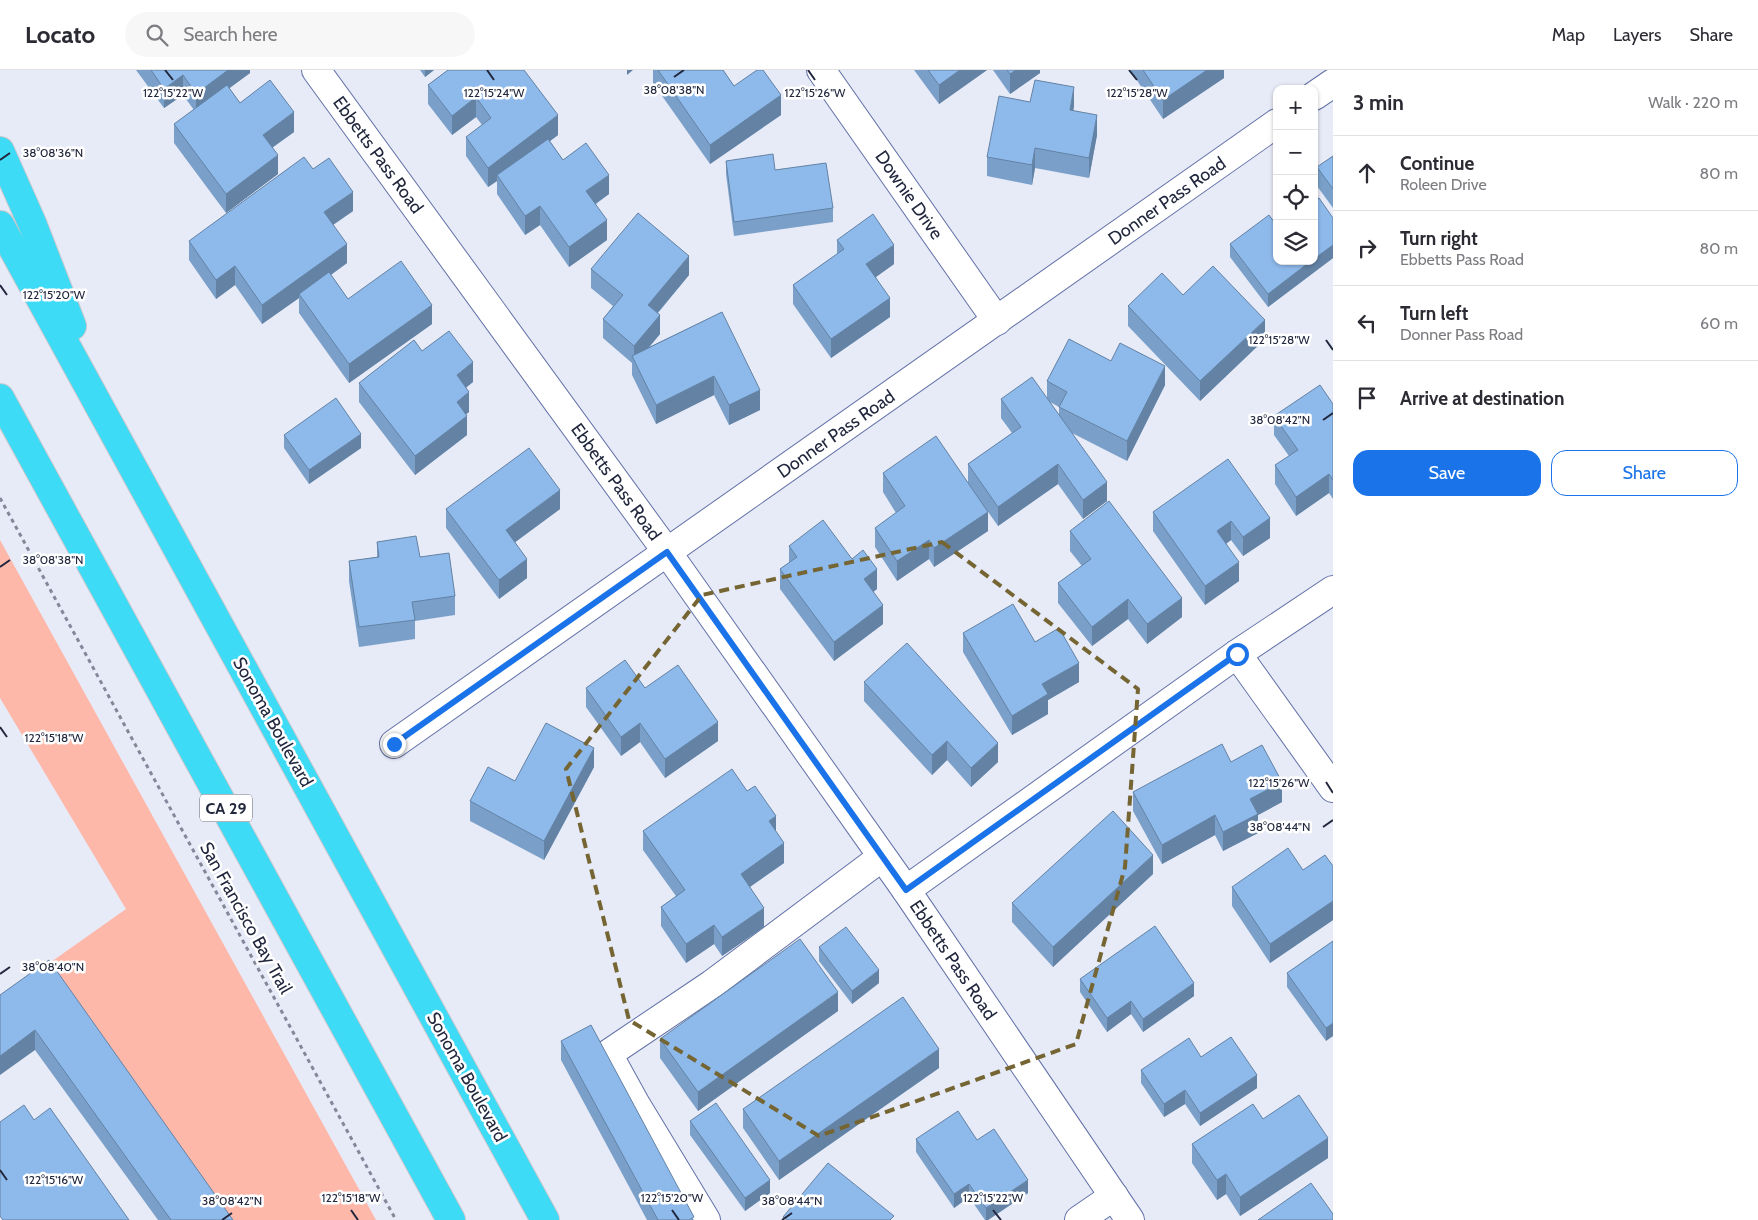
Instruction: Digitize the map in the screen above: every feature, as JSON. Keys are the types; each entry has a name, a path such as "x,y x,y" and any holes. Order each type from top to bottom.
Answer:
{"highway":[{"path":"0,151 46,258 102,410"},
{"name":"Sonoma Boulevard","path":"0,225 545,1220"},
{"name":"CA 29","path":"0,398 451,1220"}],"street":[{"name":"Ebbetts Pass Road","path":"316,70 667,552 906,890 1130,1220"},
{"name":"Downie Drive","path":"821,70 997,321"},
{"name":"Donner Pass Road","path":"394,744 1273,126"},
{"path":"906,890 1237,654 1333,590"},
{"path":"1237,654 1333,788"},
{"path":"706,1220 608,1054 712,984 882,857"},
{"path":"1079,1220 1114,1196"}],"path":[{"name":"San Francisco Bay Trail","path":"0,498 396,1220"}],"highlighted area":[{"path":"942,542 1138,689 1125,867 1076,1044 819,1136 629,1020 566,769 702,595"}],"shaded area":[{"path":"0,540 376,1220 229,1220 51,962 126,909 0,698"}],"building":[{"path":"151,70 228,70 196,94 183,75 164,89"},
{"path":"448,70 524,70 558,115 488,168 466,137 491,118 476,97 452,116 428,85"},
{"path":"658,70 723,70 734,86 757,70 763,70 781,95 710,145"},
{"path":"928,70 960,70 939,85"},
{"path":"1007,70 1016,70 1010,74"},
{"path":"1143,70 1207,70 1163,100"},
{"path":"270,80 294,112 263,135 278,155 226,194 174,124 227,85 240,103"},
{"path":"1035,80 1074,87 1070,110 1097,115 1089,158 1035,148 1032,165 987,157 999,96 1030,102"},
{"path":"548,139 563,160 586,143 609,175 586,191 607,220 569,247 540,206 525,216 497,175"},
{"path":"773,154 775,170 826,163 833,208 734,222 726,161"},
{"path":"1333,156 1333,189 1318,168 1318,166"},
{"path":"304,157 313,169 329,158 353,192 324,212 347,244 262,305 235,266 216,280 189,241"},
{"path":"1318,199 1333,218 1333,245 1318,256 1318,220"},
{"path":"638,213 689,256 648,305 660,315 634,346 603,319 623,295 591,269"},
{"path":"873,214 894,245 866,264 890,298 831,339 793,285 844,249 837,240"},
{"path":"1269,215 1273,220 1273,265 1306,265 1268,294 1230,244"},
{"path":"401,261 432,305 349,364 299,294 329,272 348,299"},
{"path":"1213,266 1265,320 1200,381 1128,306 1162,273 1183,295"},
{"path":"722,312 760,390 729,405 714,376 656,405 632,356"},
{"path":"449,331 473,362 457,375 469,392 457,402 467,416 415,456 359,383 414,340 422,351"},
{"path":"1069,339 1111,361 1120,343 1165,366 1127,441 1059,407 1067,392 1047,381"},
{"path":"1032,377 1107,482 1083,500 1058,464 998,507 968,464 1021,427 1001,399"},
{"path":"1320,385 1333,404 1333,480 1329,474 1296,497 1275,465 1298,450 1274,416"},
{"path":"336,398 361,434 309,470 284,435"},
{"path":"936,436 988,512 934,548 929,540 897,561 875,528 905,506 883,473"},
{"path":"529,448 560,490 506,530 527,559 499,580 446,509"},
{"path":"1228,459 1270,518 1243,537 1231,521 1217,531 1239,562 1205,586 1153,512"},
{"path":"1109,501 1182,598 1147,624 1128,599 1092,627 1058,583 1091,559 1070,531"},
{"path":"823,520 852,559 863,550 877,569 864,579 883,605 834,642 780,569 797,557 789,546"},
{"path":"416,536 420,557 449,553 455,596 412,602 415,620 359,627 349,561 379,557 377,542"},
{"path":"1013,604 1035,642 1059,628 1079,663 1042,684 1048,694 1012,716 963,633"},
{"path":"907,643 998,743 971,768 947,741 932,755 864,682"},
{"path":"625,660 645,688 678,665 718,722 665,759 640,723 621,737 586,688"},
{"path":"546,723 594,748 544,841 470,801 488,767 515,781"},
{"path":"1222,744 1231,762 1262,745 1282,782 1250,799 1258,814 1223,832 1215,815 1162,845 1133,792"},
{"path":"732,769 747,791 755,786 776,816 769,821 784,843 741,874 764,908 722,937 714,925 686,944 661,907 685,890 643,831"},
{"path":"1113,811 1153,855 1053,947 1012,903"},
{"path":"1288,848 1303,870 1325,855 1333,866 1333,901 1270,944 1232,887"},
{"path":"1155,926 1194,983 1143,1019 1131,1001 1107,1018 1080,979"},
{"path":"846,927 879,970 852,991 819,947"},
{"path":"800,939 838,992 698,1092 660,1039"},
{"path":"1333,941 1333,1023 1326,1028 1287,973"},
{"path":"49,960 233,1220 171,1220 35,1030 0,1056 0,995"},
{"path":"903,997 939,1049 779,1161 743,1109"},
{"path":"591,1025 694,1217 689,1220 658,1220 561,1041"},
{"path":"1231,1037 1257,1075 1200,1113 1185,1090 1164,1104 1141,1070 1189,1038 1201,1057"},
{"path":"1299,1095 1328,1138 1240,1197 1226,1174 1217,1180 1192,1144 1253,1104 1263,1119"},
{"path":"716,1103 770,1180 745,1198 690,1121"},
{"path":"24,1105 34,1120 50,1108 129,1220 3,1220 0,1216 0,1122"},
{"path":"958,1111 977,1140 994,1129 1028,1180 986,1208 969,1184 954,1194 916,1139"},
{"path":"828,1163 894,1216 890,1220 787,1220 783,1217"},
{"path":"1311,1183 1333,1214 1333,1220 1258,1220"}],"route":[{"path":"394,744 667,552 906,890 1237,654"}]}
